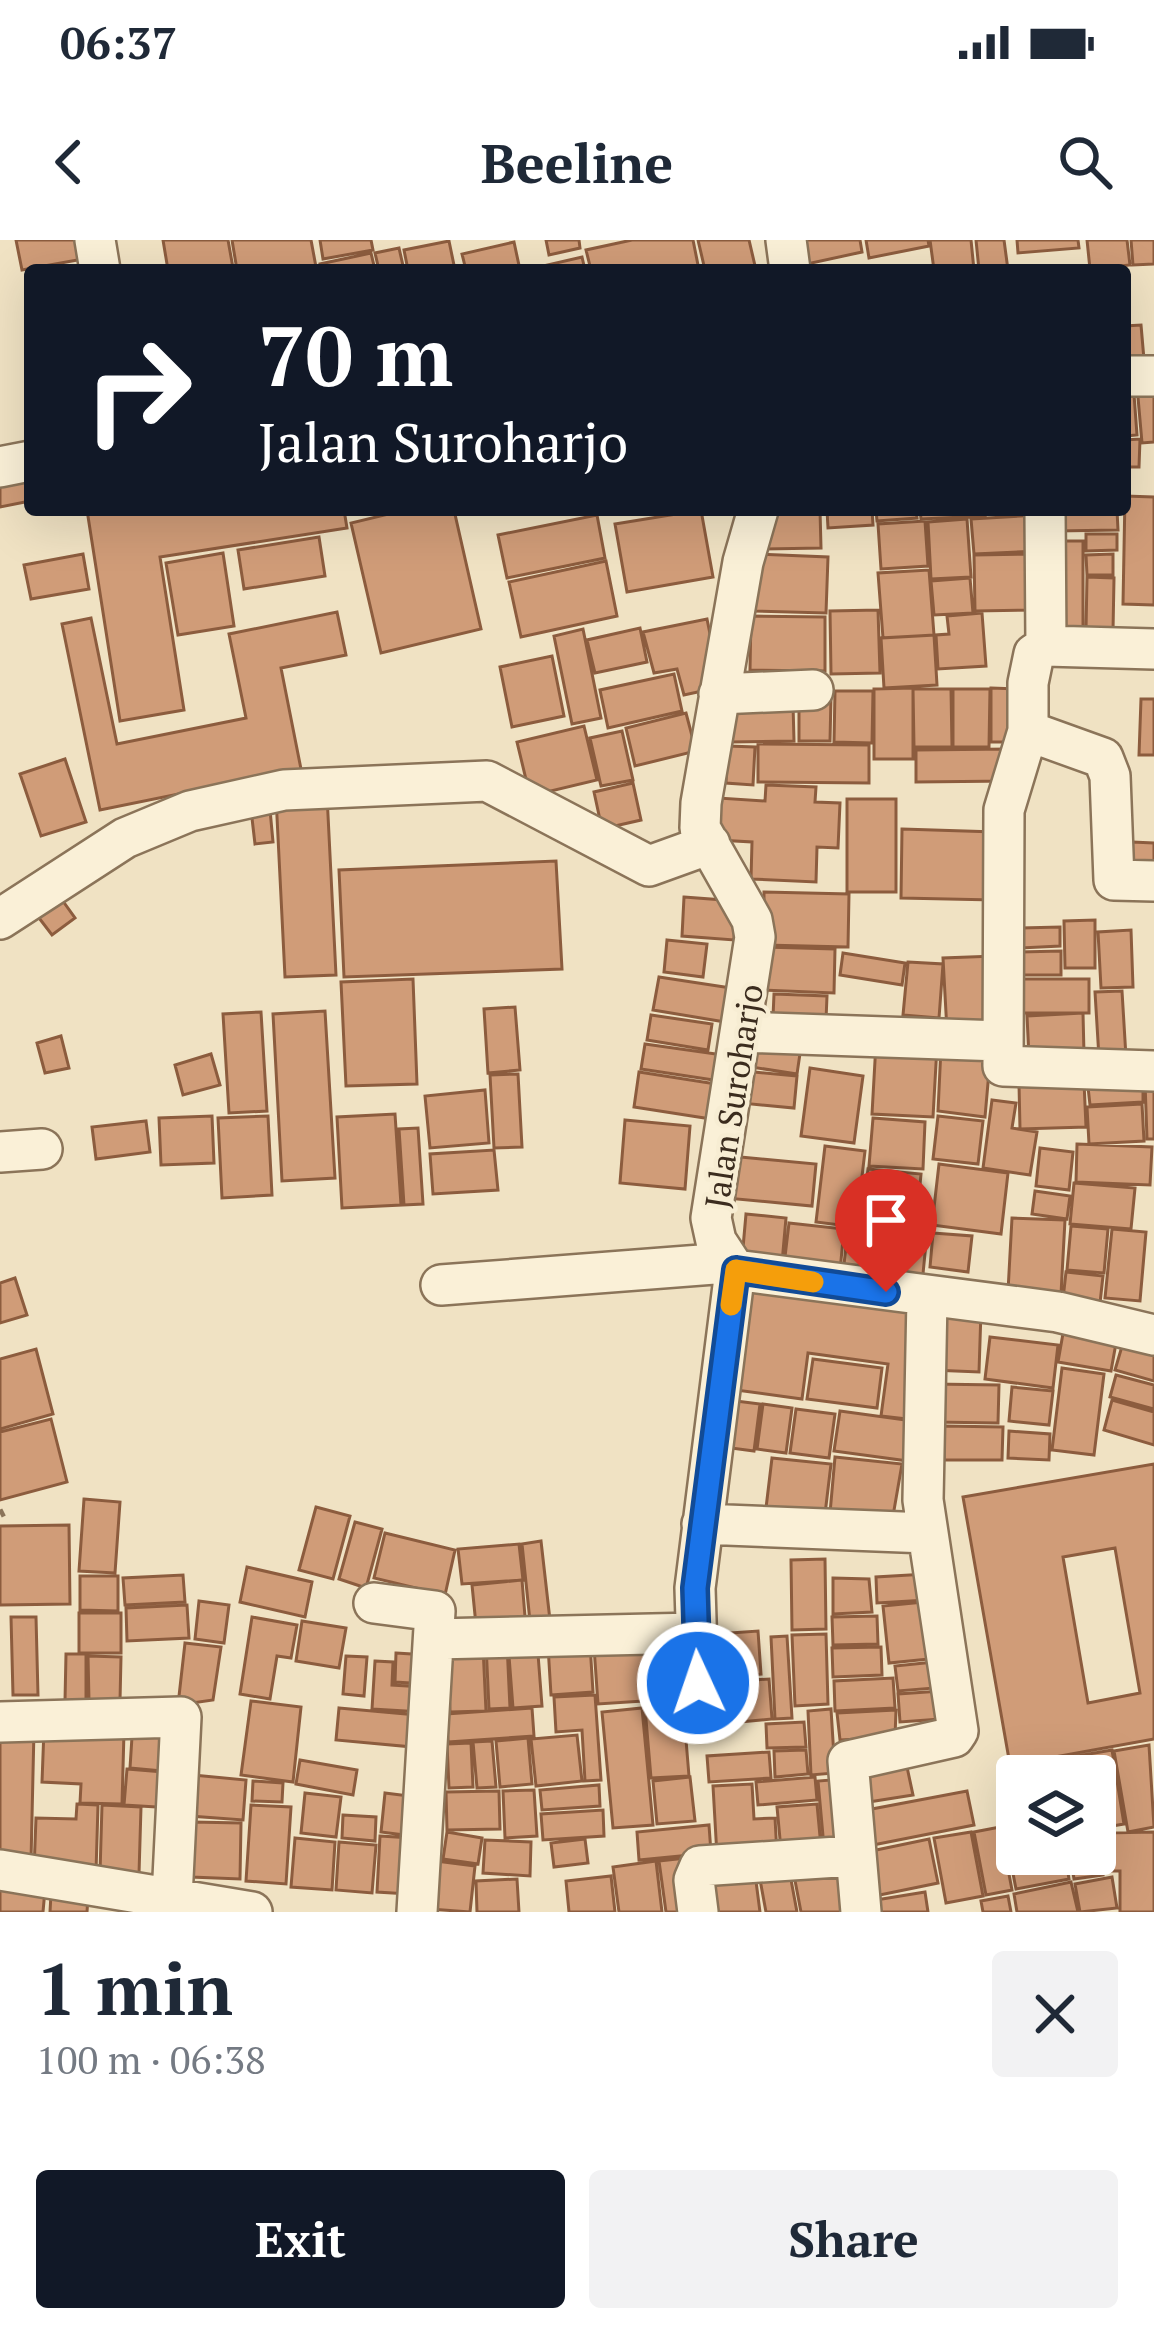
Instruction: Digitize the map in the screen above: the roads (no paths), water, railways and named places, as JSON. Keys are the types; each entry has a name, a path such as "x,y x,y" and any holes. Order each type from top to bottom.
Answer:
{"street":[{"name":"Jalan Suroharjo","path":"731,1266 711,1218 754,962 752,920 700,828 700,803 757,516"},
{"path":"1045,516 1046,646"},
{"path":"1002,1054 1004,810 1028,731 1034,654 1046,646 1154,649"},
{"path":"719,694 813,691"},
{"path":"1028,731 1103,758 1110,776 1114,880 1154,881"},
{"path":"0,920 125,838 190,811 284,790 488,781 650,866 710,844"},
{"path":"742,1032 1154,1071"},
{"path":"0,1152 42,1149"},
{"path":"698,1683 702,1524 731,1266"},
{"path":"441,1285 731,1266 927,1298 1058,1312 1154,1335"},
{"path":"861,1912 853,1856 850,1759 955,1737 958,1731 922,1500 927,1298"},
{"path":"702,1524 927,1533"},
{"path":"374,1603 435,1611 417,1912"},
{"path":"435,1639 696,1633"},
{"path":"0,1722 181,1718 172,1898"},
{"path":"698,1912 694,1880 700,1866 853,1856"},
{"path":"0,1870 252,1912"}]}
